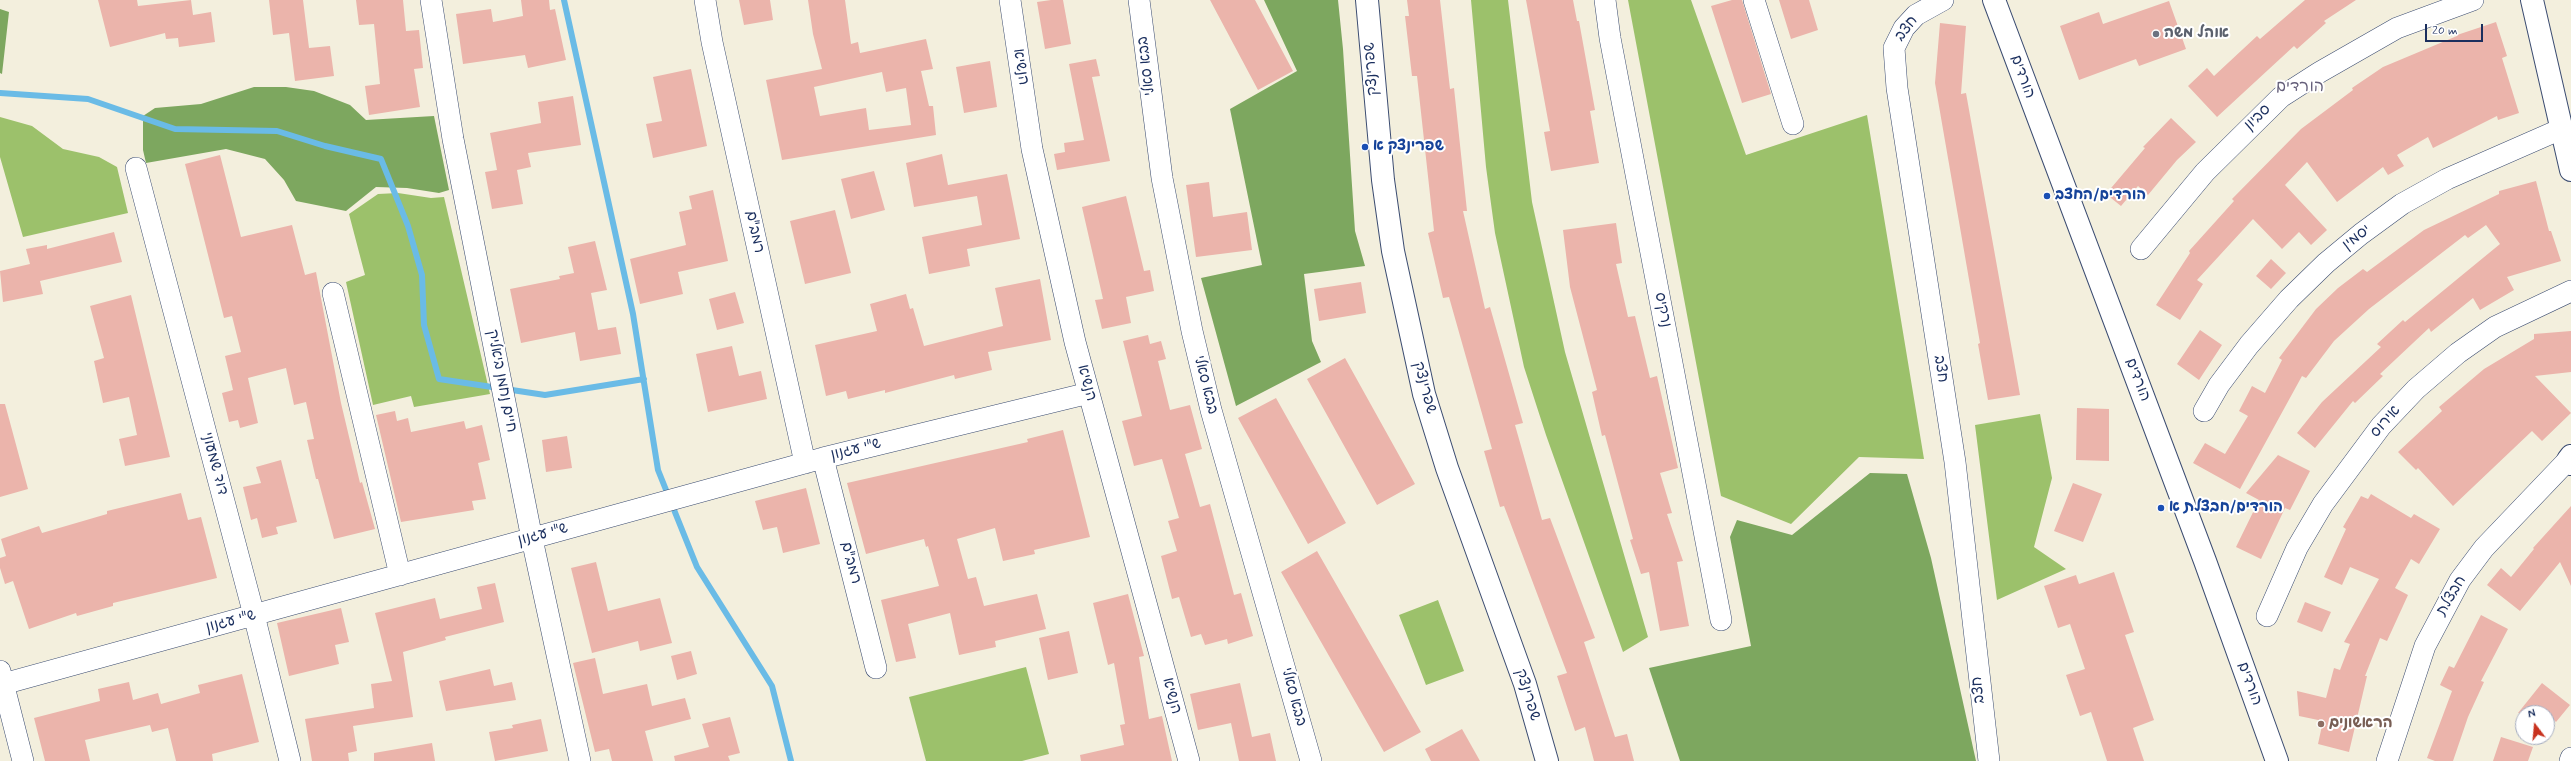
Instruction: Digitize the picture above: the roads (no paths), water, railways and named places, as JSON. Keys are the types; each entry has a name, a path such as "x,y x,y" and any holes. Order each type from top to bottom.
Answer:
{"street":[{"name":"חיים נחמן ביאליק","path":"431,0 453,139 532,539 580,761"},
{"name":"רמב\"ם","path":"705,0 814,461 876,668"},
{"name":"הנשיא","path":"1010,0 1032,149 1075,342 1189,761"},
{"name":"בבא סאלי","path":"1139,0 1162,178 1192,331 1211,410 1311,761"},
{"name":"שפרינצק","path":"1367,0 1375,111 1386,204 1408,328 1424,394 1447,468 1525,684 1547,761"},
{"name":"נרקיס","path":"1605,0 1610,38 1721,620"},
{"path":"1754,0 1793,124"},
{"name":"חצב","path":"1943,0 1916,15 1904,28 1894,48 1897,88 1955,462 1989,761"},
{"name":"הורדים","path":"1994,0 2205,561 2277,761"},
{"name":"סביון","path":"2141,249 2205,172 2281,97 2320,72 2397,28 2473,0"},
{"path":"2532,0 2571,170"},
{"name":"יסמין","path":"2204,411 2219,385 2241,356 2289,299 2326,263 2361,234 2402,204 2447,179 2561,129"},
{"name":"דוד שמעוני","path":"136,168 254,615 290,761"},
{"name":"אירוס","path":"2267,616 2297,548 2323,504 2381,426 2416,388 2458,353 2495,327 2571,291"},
{"path":"333,293 400,575"},
{"name":"ש\"י עגנון","path":"1,680 254,615 814,461 1088,393"},
{"name":"חבצלת","path":"2387,761 2425,646 2460,580 2484,548 2570,460"},
{"path":"1,680 22,761"}],"waterway":[{"path":"564,0 633,314 658,470 697,567 772,686 791,761"},
{"path":"0,93 88,99 175,129 277,131 325,146 381,159 408,226 422,275 424,325 439,379 545,395 644,379"}],"place":[{"name":"אוהל משה","path":"2156,34"},
{"name":"שפרינצק א","path":"1365,147"},
{"name":"הורדים/החצב","path":"2047,196"},
{"name":"הורדים/חבצלת א","path":"2161,508"},
{"name":"הראשונים","path":"2321,724"}],"district":[{"name":"הורדים","path":"2300,88"}]}
